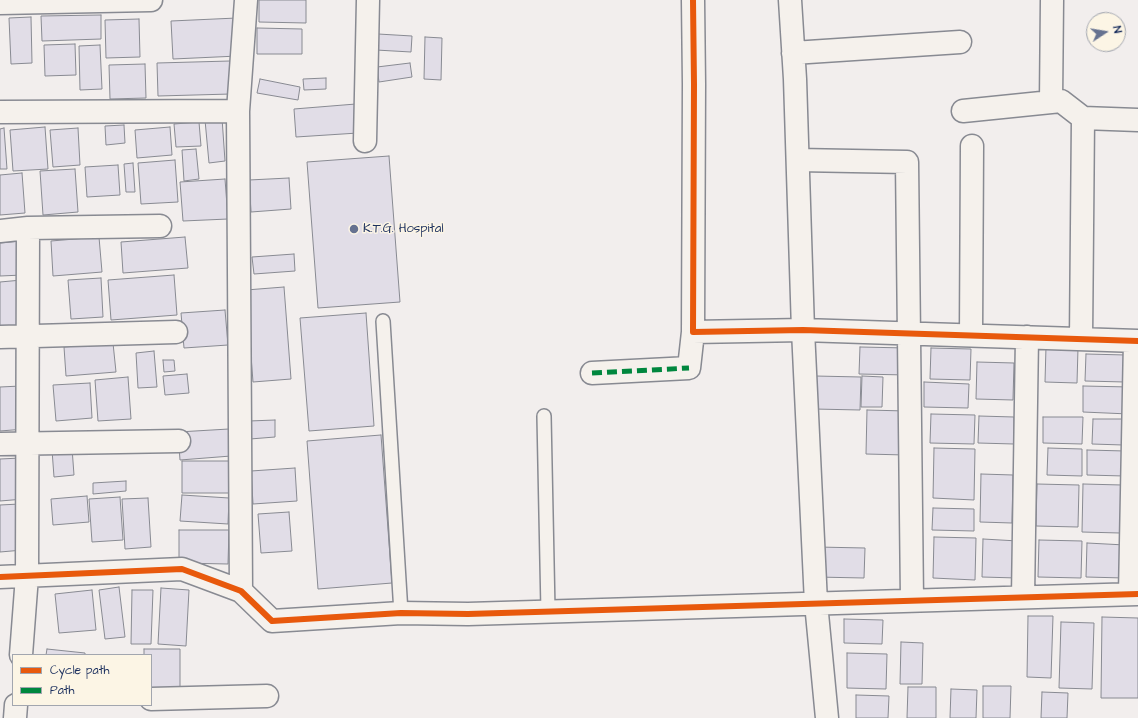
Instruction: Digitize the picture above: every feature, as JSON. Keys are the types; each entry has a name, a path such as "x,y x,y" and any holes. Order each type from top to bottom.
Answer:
{"street":[{"path":"0,3 151,0"},
{"path":"241,591 238,111 246,0"},
{"path":"365,141 368,0"},
{"path":"592,372 689,368 693,332 694,84 692,0"},
{"path":"790,0 798,160 803,330 816,603 827,718"},
{"path":"1051,102 1052,0"},
{"path":"793,53 960,42"},
{"path":"963,111 1062,101 1083,118 1138,120"},
{"path":"0,112 238,111"},
{"path":"1081,339 1083,118"},
{"path":"971,335 972,146"},
{"path":"798,160 907,162 912,600"},
{"path":"0,231 28,228 160,226"},
{"path":"21,654 27,576 28,228"},
{"path":"0,577 182,569 241,591 272,621 401,613 468,614 1134,594 1137,341 803,330 693,332"},
{"path":"0,337 28,335 176,332"},
{"path":"1023,597 1027,337"},
{"path":"0,444 179,441"},
{"path":"152,699 267,696"},
{"path":"0,698 12,698"},
{"path":"15,718 16,706"}],"lane":[{"path":"383,321 401,613"},
{"path":"544,416 548,611"}],"building":[{"path":"259,0 306,0 306,23 259,22"},
{"path":"101,15 101,39 42,41 41,16"},
{"path":"31,17 32,63 11,64 9,18"},
{"path":"237,18 238,56 173,59 171,21"},
{"path":"139,19 140,57 106,58 105,20"},
{"path":"257,28 302,29 302,54 257,54"},
{"path":"378,34 412,36 411,52 376,50"},
{"path":"425,37 442,38 441,80 424,79"},
{"path":"75,44 76,75 45,76 44,45"},
{"path":"100,45 102,89 80,90 79,46"},
{"path":"230,61 231,94 158,96 157,63"},
{"path":"410,63 412,77 379,82 377,67"},
{"path":"145,64 146,98 110,99 109,65"},
{"path":"326,78 326,89 304,90 303,79"},
{"path":"260,79 300,87 298,100 257,93"},
{"path":"356,104 358,133 296,137 294,109"},
{"path":"222,118 225,161 209,163 205,120"},
{"path":"199,122 201,146 176,147 174,124"},
{"path":"124,125 125,143 106,145 105,126"},
{"path":"45,127 48,169 13,171 10,130"},
{"path":"170,127 172,155 137,158 135,130"},
{"path":"4,128 7,169 0,169 0,129"},
{"path":"78,128 80,165 53,167 50,130"},
{"path":"196,149 199,179 184,181 182,150"},
{"path":"389,156 400,302 318,308 307,162"},
{"path":"175,160 178,202 141,204 138,163"},
{"path":"133,163 135,192 126,192 124,164"},
{"path":"118,165 120,195 87,197 85,167"},
{"path":"75,169 78,212 43,215 40,171"},
{"path":"22,173 25,213 0,215 0,175"},
{"path":"289,178 291,209 251,212 249,180"},
{"path":"225,179 228,219 183,221 180,182"},
{"path":"99,237 102,272 53,276 51,241"},
{"path":"185,237 188,268 123,273 121,242"},
{"path":"21,241 23,275 0,276 0,243"},
{"path":"294,254 295,271 254,274 252,257"},
{"path":"174,275 177,315 111,320 108,280"},
{"path":"101,278 103,317 71,319 68,280"},
{"path":"22,280 25,325 0,327 0,282"},
{"path":"284,287 291,379 253,382 246,290"},
{"path":"225,310 228,345 184,348 181,313"},
{"path":"366,313 374,426 309,431 300,318"},
{"path":"113,343 116,372 66,376 64,347"},
{"path":"860,347 907,348 907,375 859,374"},
{"path":"1046,347 1078,348 1077,383 1045,382"},
{"path":"931,348 971,349 970,380 930,379"},
{"path":"154,351 157,387 138,388 136,353"},
{"path":"1086,354 1126,355 1125,382 1085,381"},
{"path":"163,360 174,360 175,371 164,372"},
{"path":"977,362 1014,363 1013,400 976,399"},
{"path":"187,374 189,393 165,395 163,376"},
{"path":"815,376 861,377 860,410 814,409"},
{"path":"862,376 883,377 882,407 861,407"},
{"path":"128,377 131,419 98,421 95,380"},
{"path":"924,382 969,384 968,408 924,407"},
{"path":"90,383 92,418 56,421 53,385"},
{"path":"21,386 25,429 0,431 0,387"},
{"path":"1083,386 1130,387 1129,414 1083,412"},
{"path":"867,410 906,411 905,455 866,454"},
{"path":"931,414 975,415 974,444 930,443"},
{"path":"979,416 1014,417 1014,444 978,443"},
{"path":"1043,417 1083,417 1082,444 1043,443"},
{"path":"1093,419 1124,419 1123,445 1092,444"},
{"path":"275,420 275,437 250,439 249,421"},
{"path":"229,429 231,456 180,460 178,432"},
{"path":"381,435 392,583 318,589 307,441"},
{"path":"72,448 74,475 54,477 52,450"},
{"path":"934,448 975,449 974,500 933,498"},
{"path":"1048,448 1082,449 1082,476 1047,475"},
{"path":"1087,450 1125,451 1124,476 1087,475"},
{"path":"21,458 24,499 0,501 0,459"},
{"path":"182,461 233,461 233,493 182,493"},
{"path":"295,468 297,501 253,504 251,471"},
{"path":"981,474 1013,475 1012,523 980,522"},
{"path":"126,481 126,491 93,494 93,483"},
{"path":"1037,484 1079,485 1078,527 1036,526"},
{"path":"1083,484 1122,485 1120,533 1082,532"},
{"path":"182,495 229,498 228,524 180,521"},
{"path":"87,496 89,522 53,525 51,499"},
{"path":"120,497 123,540 92,542 89,499"},
{"path":"148,498 151,547 125,549 122,499"},
{"path":"20,504 23,550 0,552 0,505"},
{"path":"933,508 974,509 974,531 932,530"},
{"path":"289,512 292,551 261,553 258,514"},
{"path":"179,530 229,530 228,564 179,563"},
{"path":"934,537 976,538 975,580 933,578"},
{"path":"983,539 1018,541 1017,578 982,577"},
{"path":"1039,540 1082,541 1081,578 1038,577"},
{"path":"1087,543 1125,545 1124,578 1086,577"},
{"path":"817,547 865,548 864,578 816,577"},
{"path":"119,587 125,637 105,639 99,590"},
{"path":"161,588 189,590 186,646 158,644"},
{"path":"92,590 96,630 59,633 55,594"},
{"path":"132,590 153,590 151,644 131,644"},
{"path":"1028,616 1053,616 1051,678 1027,677"},
{"path":"1102,617 1138,618 1138,698 1101,698"},
{"path":"844,619 883,620 882,644 844,643"},
{"path":"1061,622 1094,623 1092,689 1059,688"},
{"path":"901,642 923,643 922,684 900,684"},
{"path":"47,649 85,653 85,654 46,654"},
{"path":"144,649 180,649 180,694 152,691 152,654 144,654"},
{"path":"847,653 887,654 886,689 847,688"},
{"path":"983,686 1011,686 1010,718 983,718"},
{"path":"908,687 936,687 936,718 907,718"},
{"path":"951,689 977,690 976,718 950,718"},
{"path":"1042,692 1068,693 1067,718 1041,718"},
{"path":"856,695 889,696 888,718 856,718"}],"marked path":[{"path":"592,373 689,368"}],"cycle path":[{"path":"693,0 693,332 803,330 1138,341"},
{"path":"0,577 182,569 241,591 272,621 401,613 468,614 1138,594"}],"place":[{"name":"K.T.G. Hospital","path":"354,229"}]}
